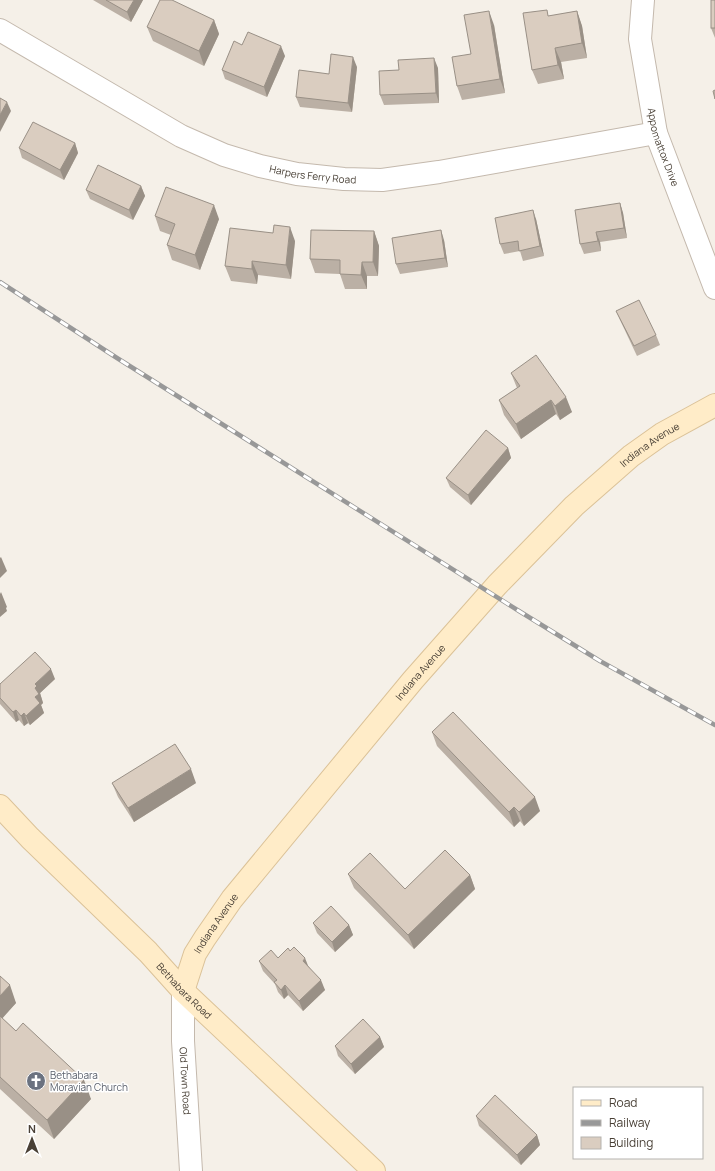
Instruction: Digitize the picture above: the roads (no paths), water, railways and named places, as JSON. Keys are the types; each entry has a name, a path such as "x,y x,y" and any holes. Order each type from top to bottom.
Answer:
{"main road":[{"name":"Indiana Avenue","path":"183,991 195,954 232,899 413,680 497,585 574,506 631,456 662,434 715,405"},
{"name":"Bethabara Road","path":"0,806 30,838 148,952 183,991 374,1171"}],"street":[{"name":"Appomattox Drive","path":"643,0 640,39 656,134 715,288"},
{"name":"Harpers Ferry Road","path":"0,30 181,136 224,155 260,166 297,174 344,179 382,180 439,172 656,134"},
{"name":"Old Town Road","path":"183,991 183,1041 191,1171"}],"railway":[{"path":"0,282 117,358 519,611 600,661 715,725"}],"place":[{"name":"Bethabara Moravian Church","path":"36,1081"}]}
